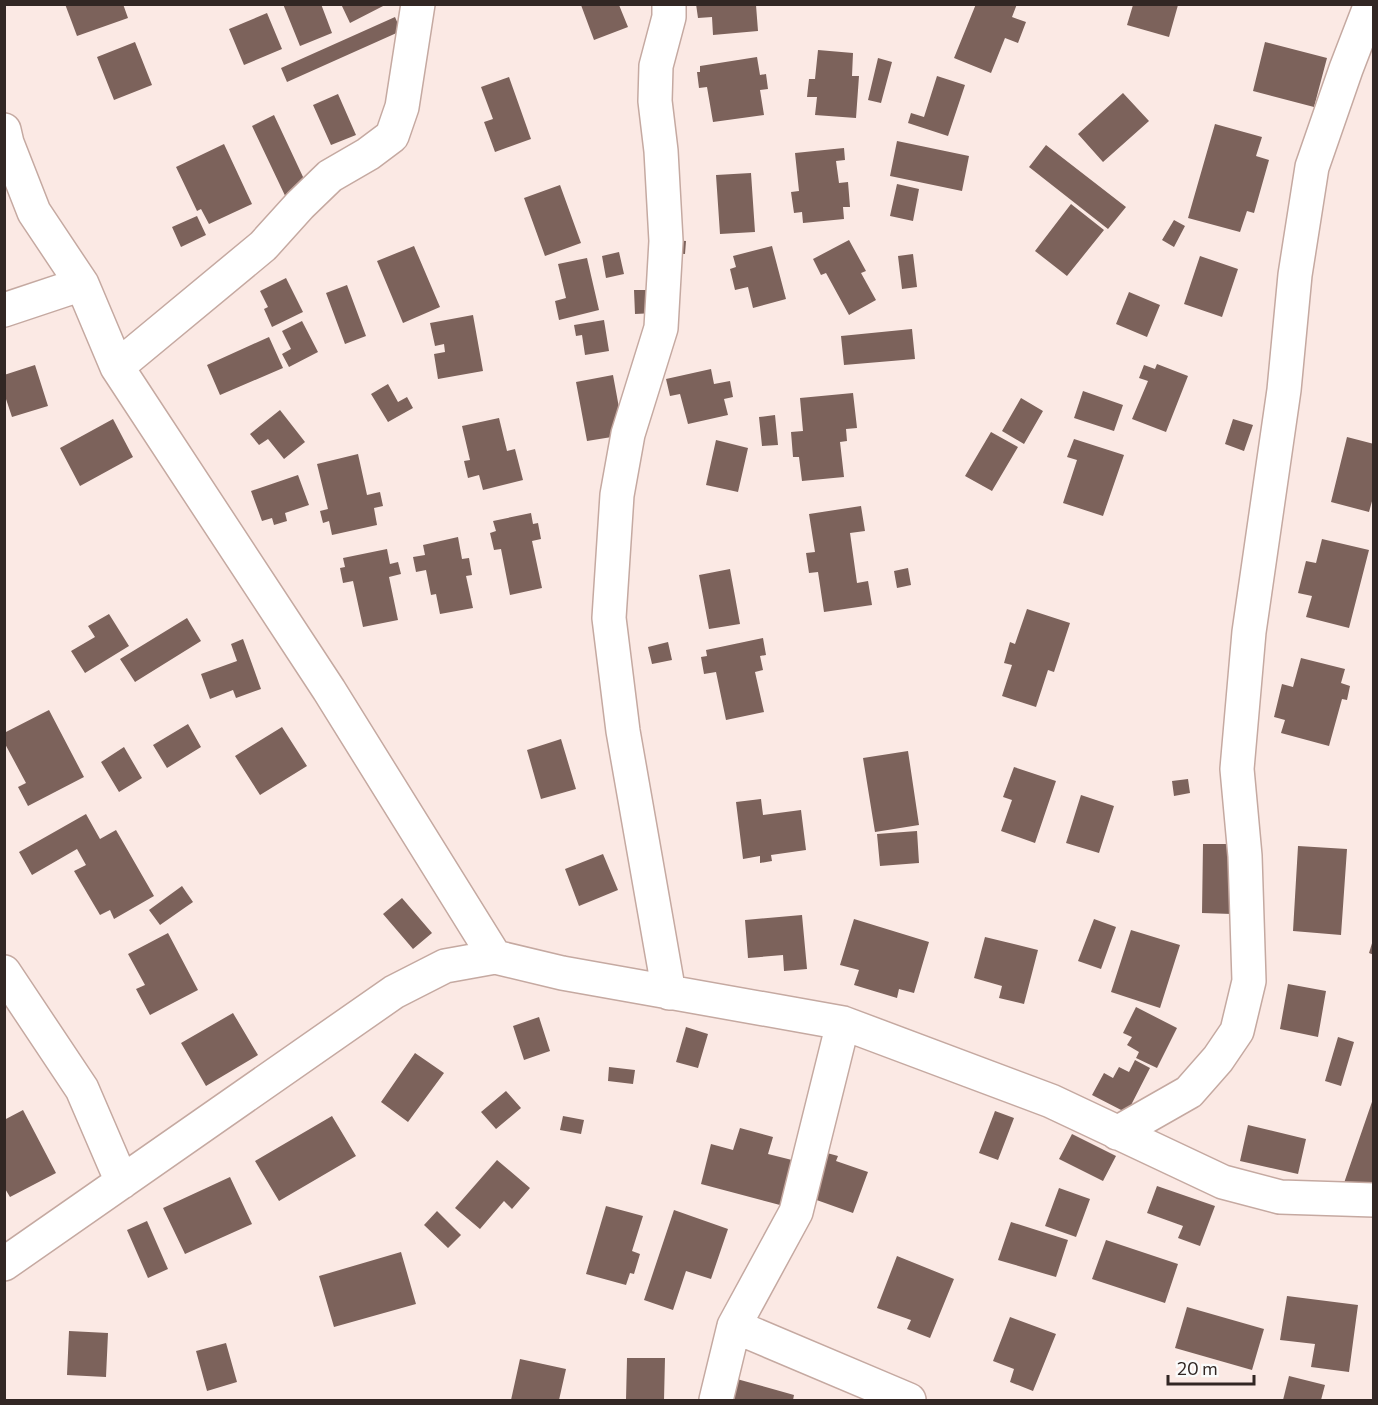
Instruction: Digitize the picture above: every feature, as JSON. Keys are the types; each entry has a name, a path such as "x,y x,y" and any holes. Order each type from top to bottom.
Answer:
{"street":[{"path":"117,367 263,246 330,176 368,154 392,136 402,107 418,4"},
{"path":"669,4 669,17 656,66 655,101 666,241 661,328 628,434 617,495 609,618 622,731 669,993"},
{"path":"1117,1133 1189,1092 1218,1059 1238,1031 1250,981 1245,856 1237,769 1249,632 1284,390 1295,275 1312,167 1371,4"},
{"path":"4,130 34,212 82,284 117,367 329,690 495,957"},
{"path":"4,310 82,284"},
{"path":"4,1264 394,992 444,966 495,957 562,973 843,1023 1051,1101 1223,1182 1280,1197 1374,1200"},
{"path":"4,972 82,1089 122,1182"},
{"path":"716,1401 734,1326 796,1212 843,1023"},
{"path":"734,1326 909,1401"}],"building":[{"path":"65,4 123,4 128,18 77,36"},
{"path":"283,4 321,4 332,33 300,46"},
{"path":"341,4 387,4 350,23"},
{"path":"696,4 756,5 758,31 713,35 712,17 698,18"},
{"path":"976,4 1017,4 1012,17 1026,22 1018,43 1005,38 991,73 954,58"},
{"path":"581,5 619,5 628,27 594,40"},
{"path":"1133,5 1178,5 1169,37 1127,25"},
{"path":"267,13 282,49 244,65 229,29"},
{"path":"395,17 401,31 287,82 281,68"},
{"path":"135,42 152,85 114,100 97,57"},
{"path":"1265,42 1327,58 1314,107 1253,91"},
{"path":"818,50 853,53 852,76 859,76 856,118 815,115 817,97 807,97 809,79 815,79"},
{"path":"757,57 760,75 766,74 768,89 760,90 764,115 713,122 707,87 699,88 697,72 700,72 700,66"},
{"path":"878,58 892,62 881,103 868,100"},
{"path":"937,76 965,85 948,136 908,123 911,113 924,117"},
{"path":"509,77 531,139 495,152 484,122 493,119 481,87"},
{"path":"1123,93 1149,121 1103,162 1078,134"},
{"path":"338,94 356,135 331,145 313,105"},
{"path":"274,115 311,194 289,204 252,126"},
{"path":"1215,124 1262,137 1256,156 1269,160 1254,213 1247,211 1240,232 1188,218"},
{"path":"897,141 969,156 962,191 890,176"},
{"path":"224,144 252,204 209,224 201,209 197,211 176,167"},
{"path":"1046,145 1126,207 1108,229 1029,167"},
{"path":"844,148 845,160 836,161 839,183 848,182 850,207 843,207 844,219 803,223 802,212 794,213 791,192 799,191 795,153"},
{"path":"751,173 755,232 720,234 716,175"},
{"path":"897,184 919,189 913,221 890,216"},
{"path":"560,185 581,243 545,256 524,198"},
{"path":"1071,204 1104,230 1067,276 1035,251"},
{"path":"197,216 206,235 181,247 172,227"},
{"path":"1174,220 1185,226 1174,247 1162,240"},
{"path":"672,240 686,241 685,254 671,253"},
{"path":"849,240 866,271 861,273 876,300 849,315 826,273 821,275 813,259"},
{"path":"414,246 440,307 403,323 377,261"},
{"path":"772,246 786,299 753,308 748,287 735,290 730,269 736,267 733,256"},
{"path":"619,252 624,274 606,278 602,256"},
{"path":"913,254 917,287 902,289 898,256"},
{"path":"1200,256 1238,269 1222,317 1184,304"},
{"path":"587,258 599,310 559,320 555,301 566,298 558,264"},
{"path":"286,278 303,312 272,327 264,309 268,307 260,291"},
{"path":"347,285 366,336 345,344 326,293"},
{"path":"634,290 655,290 655,313 635,314"},
{"path":"1129,292 1160,305 1147,337 1116,324"},
{"path":"473,315 483,371 438,379 434,354 445,352 444,344 435,346 430,323"},
{"path":"604,320 609,351 585,355 582,335 576,336 574,325"},
{"path":"302,321 318,352 289,367 282,354 291,349 282,331"},
{"path":"912,329 915,359 844,365 841,336"},
{"path":"269,337 283,368 220,395 207,365"},
{"path":"1157,364 1188,376 1166,432 1132,419 1148,381 1139,378 1144,365 1155,369"},
{"path":"35,365 48,406 12,417 4,393 4,375"},
{"path":"711,369 714,384 730,381 733,397 724,399 728,415 688,424 680,394 670,396 666,379"},
{"path":"613,375 624,435 587,441 576,382"},
{"path":"388,384 398,402 407,397 413,408 388,422 371,394"},
{"path":"1083,391 1123,405 1114,431 1074,418"},
{"path":"853,393 857,428 846,429 847,441 840,442 844,477 802,481 799,457 793,457 791,432 803,431 800,398"},
{"path":"1021,398 1043,411 1024,444 1002,431"},
{"path":"280,410 305,442 284,459 268,439 259,445 250,434"},
{"path":"775,415 778,445 762,446 759,417"},
{"path":"499,418 507,451 515,449 523,480 483,490 479,475 468,478 464,461 470,460 462,426"},
{"path":"113,419 133,457 80,486 60,448"},
{"path":"1233,419 1253,425 1244,451 1225,444"},
{"path":"991,432 1018,447 992,491 965,476"},
{"path":"1347,437 1374,444 1374,494 1369,512 1331,502"},
{"path":"1074,439 1124,455 1103,516 1063,503 1077,460 1067,457"},
{"path":"716,440 748,448 738,492 706,485"},
{"path":"358,454 367,495 380,492 383,506 374,508 377,525 332,535 329,521 323,523 320,511 328,509 317,464"},
{"path":"298,475 309,505 285,513 287,521 274,525 272,518 262,521 251,491"},
{"path":"861,506 865,531 850,533 857,583 868,581 872,605 824,612 818,572 809,573 806,553 815,552 809,514"},
{"path":"531,513 533,524 538,523 541,539 532,541 542,588 510,595 501,549 494,550 490,533 496,531 493,521"},
{"path":"458,537 462,559 469,558 472,575 466,576 473,608 440,614 436,594 431,595 426,570 416,572 413,557 425,555 423,545"},
{"path":"1322,539 1369,550 1349,628 1306,617 1312,596 1298,593 1306,561 1316,563"},
{"path":"387,549 390,564 398,562 401,574 389,577 398,620 363,627 353,581 343,583 340,568 345,567 343,558"},
{"path":"908,568 911,585 897,588 894,571"},
{"path":"730,569 740,624 709,629 699,575"},
{"path":"1027,609 1070,623 1054,672 1048,670 1036,707 1002,696 1012,665 1004,663 1010,642 1015,644"},
{"path":"109,614 129,646 85,673 71,651 95,637 88,626"},
{"path":"187,618 201,641 135,682 120,659"},
{"path":"763,638 766,655 760,656 763,670 755,672 764,712 726,720 716,672 704,674 701,657 707,656 706,650"},
{"path":"243,639 261,689 236,698 233,690 210,699 201,674 237,661 231,644"},
{"path":"668,642 672,660 652,664 648,647"},
{"path":"1301,658 1345,669 1341,683 1350,686 1347,700 1342,699 1329,746 1281,733 1285,720 1274,717 1282,684 1293,687"},
{"path":"49,710 84,777 28,806 18,787 26,783 4,742 4,733"},
{"path":"188,724 201,747 167,768 153,745"},
{"path":"282,727 307,766 260,795 235,756"},
{"path":"561,739 576,789 541,799 527,750"},
{"path":"124,747 142,778 119,792 101,762"},
{"path":"908,751 919,825 875,832 863,758"},
{"path":"1014,767 1056,781 1035,843 1001,831 1012,800 1003,797"},
{"path":"1188,779 1190,793 1174,796 1172,781"},
{"path":"1081,795 1114,806 1099,853 1066,843"},
{"path":"761,799 763,815 801,810 806,850 771,855 772,861 760,863 760,856 743,859 736,802"},
{"path":"86,814 100,839 116,830 154,896 114,919 110,910 100,915 74,871 86,865 77,849 32,875 19,852"},
{"path":"917,831 919,863 880,866 877,834"},
{"path":"1203,844 1233,844 1232,914 1202,913"},
{"path":"1298,846 1347,849 1341,935 1293,931"},
{"path":"603,854 618,890 579,906 565,869"},
{"path":"182,886 193,902 160,925 149,910"},
{"path":"402,898 432,933 413,949 383,914"},
{"path":"802,915 807,969 784,971 783,955 748,958 745,920"},
{"path":"854,919 929,942 914,993 899,989 897,998 854,985 859,970 840,965"},
{"path":"1094,919 1116,927 1101,969 1078,961"},
{"path":"1131,930 1180,945 1160,1008 1111,992"},
{"path":"168,933 198,990 150,1015 136,989 145,985 128,954"},
{"path":"985,937 1038,950 1024,1004 999,998 1002,986 974,978"},
{"path":"1374,940 1374,955 1369,953"},
{"path":"1288,984 1326,991 1318,1037 1280,1029"},
{"path":"1136,1007 1177,1028 1157,1068 1136,1058 1139,1052 1127,1045 1132,1037 1123,1033"},
{"path":"233,1013 258,1055 206,1086 181,1043"},
{"path":"539,1017 550,1051 524,1060 513,1026"},
{"path":"686,1027 708,1034 698,1068 676,1062"},
{"path":"1338,1037 1354,1042 1341,1086 1325,1081"},
{"path":"415,1053 444,1073 408,1122 381,1102"},
{"path":"1135,1060 1150,1068 1127,1113 1092,1095 1104,1073 1113,1078 1119,1067 1129,1072"},
{"path":"609,1067 635,1070 633,1084 608,1081"},
{"path":"506,1091 521,1108 496,1129 481,1112"},
{"path":"1374,1096 1374,1192 1344,1183"},
{"path":"23,1110 56,1173 10,1197 4,1187 4,1120"},
{"path":"995,1111 1014,1118 998,1160 979,1153"},
{"path":"332,1116 356,1156 279,1201 255,1161"},
{"path":"563,1116 584,1120 581,1134 560,1130"},
{"path":"1248,1125 1306,1139 1298,1174 1240,1161"},
{"path":"740,1128 773,1137 768,1154 792,1160 780,1205 701,1184 711,1144 733,1150"},
{"path":"1072,1134 1116,1156 1103,1181 1059,1159"},
{"path":"827,1153 838,1156 836,1161 868,1172 853,1213 811,1198"},
{"path":"497,1160 530,1188 512,1209 504,1201 480,1229 455,1208"},
{"path":"230,1177 252,1224 185,1254 163,1208"},
{"path":"1157,1186 1215,1206 1200,1246 1178,1238 1183,1226 1147,1213"},
{"path":"1059,1188 1090,1199 1076,1237 1045,1226"},
{"path":"606,1206 643,1216 632,1251 640,1254 634,1274 630,1273 626,1285 586,1274"},
{"path":"674,1210 728,1229 711,1279 686,1271 673,1310 644,1300"},
{"path":"437,1211 461,1235 448,1248 424,1225"},
{"path":"147,1221 168,1269 148,1278 127,1230"},
{"path":"1011,1222 1068,1240 1056,1277 998,1260"},
{"path":"1106,1240 1178,1264 1165,1303 1092,1279"},
{"path":"401,1252 416,1304 334,1327 319,1276"},
{"path":"897,1256 954,1279 930,1338 907,1329 911,1320 877,1308"},
{"path":"1287,1296 1358,1305 1349,1372 1311,1367 1315,1344 1280,1340"},
{"path":"1187,1307 1264,1329 1252,1370 1175,1348"},
{"path":"1010,1317 1056,1334 1033,1391 1010,1382 1014,1369 993,1361"},
{"path":"69,1331 108,1333 106,1377 67,1375"},
{"path":"226,1343 237,1382 207,1391 196,1351"},
{"path":"627,1358 665,1358 664,1400 626,1400"},
{"path":"520,1359 566,1369 559,1400 511,1400"},
{"path":"726,1376 794,1395 793,1400 719,1400"},
{"path":"1289,1376 1325,1385 1321,1400 1283,1400"}]}
